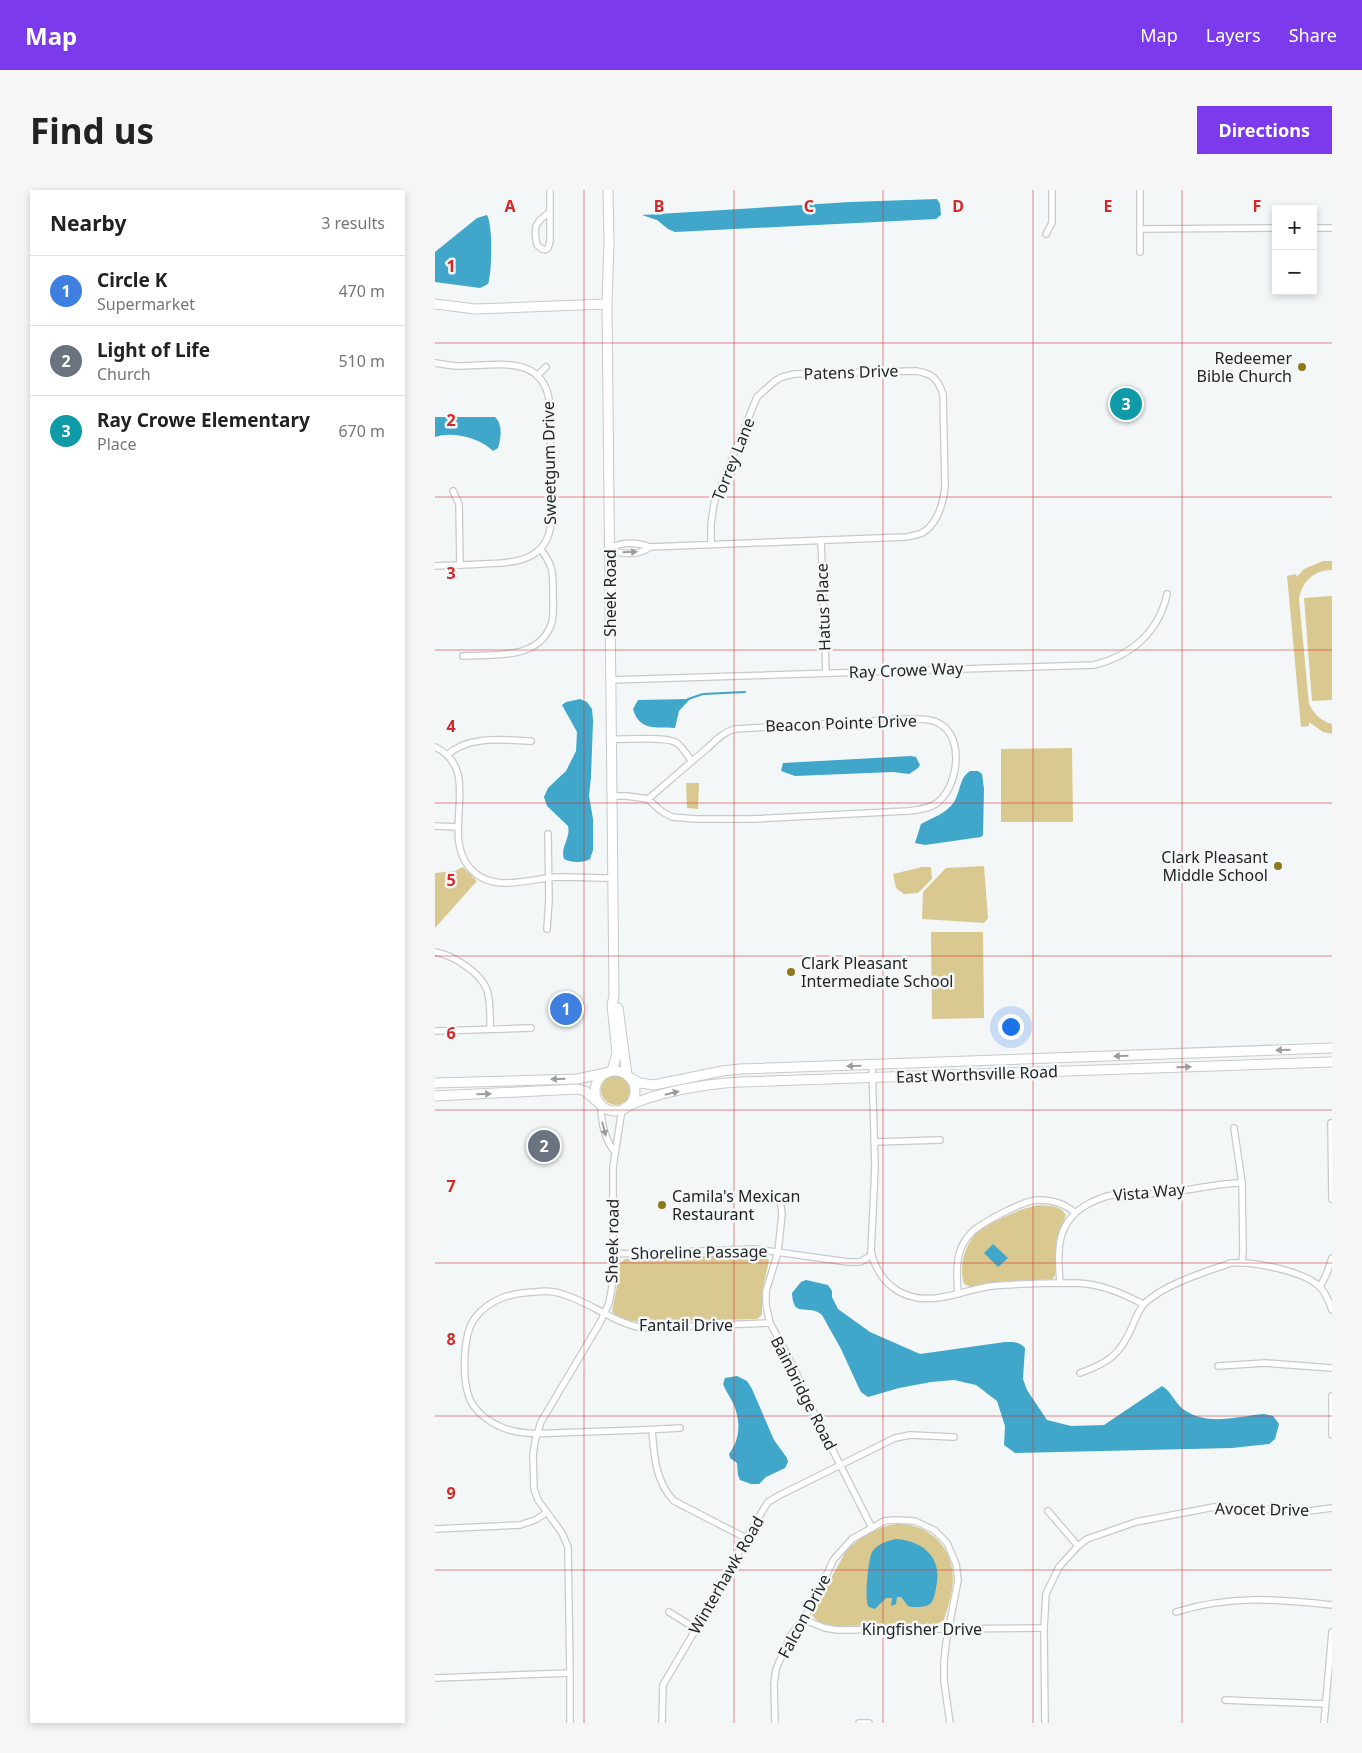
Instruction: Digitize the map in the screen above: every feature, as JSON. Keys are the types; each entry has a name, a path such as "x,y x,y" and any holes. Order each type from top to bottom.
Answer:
{"main road":[{"name":"Sheek Road","path":"608,190 607,304 614,996 612,1004 617,1053 609,1072"},
{"path":"435,304 475,309 607,304"},
{"name":"Sheek Road","path":"614,996 617,1004 628,1076"},
{"name":"East Worthsville Road","path":"628,1076 640,1083 654,1085 722,1071 1332,1048"},
{"name":"East Worthsville Road","path":"624,1108 643,1100 720,1083 1332,1062"},
{"path":"435,1083 577,1079 618,1071 633,1081 635,1093 624,1108 609,1109 585,1091 577,1089 435,1096"},
{"path":"600,1103 596,1098 595,1086 598,1080 609,1072"}],"street":[{"path":"550,190 550,212 550,244 545,250 542,250 537,245 536,225 538,220 550,212"},
{"path":"1046,234 1052,223 1052,190"},
{"path":"1140,190 1140,252"},
{"path":"1140,229 1272,228"},
{"path":"1317,228 1332,228"},
{"path":"435,363 455,366 510,364 523,367 537,376 546,367"},
{"name":"Patens Drive","path":"775,381 794,374 916,371 929,374 938,382 943,394 944,501 932,525 921,533 906,537 821,540"},
{"name":"Sweetgum Drive","path":"537,376 547,391 551,407 551,528 540,549"},
{"name":"Torrey Lane","path":"711,545 714,503 757,397 775,381"},
{"path":"453,491 459,504 460,565"},
{"path":"610,548 615,552 631,553 642,552 650,547 821,540"},
{"name":"Hatus Place","path":"821,540 826,673"},
{"path":"435,566 515,562 527,559 540,549 547,558 553,574 553,615 546,633 534,646 521,652 463,656"},
{"name":"Ray Crowe Way","path":"610,680 1094,665 1124,654 1139,644 1159,618 1167,594"},
{"name":"Beacon Pointe Drive","path":"913,719 926,720 940,723 951,732 955,746 956,764 953,779 946,793 937,803 926,809 753,819 695,819 672,817 661,811 648,799 719,737 735,729 913,719"},
{"path":"611,740 666,740 675,742 692,761"},
{"path":"447,754 467,743 480,741 531,741"},
{"path":"435,747 447,754 459,776 458,843 463,858 471,869 486,880 505,884 549,878 612,878"},
{"path":"611,796 648,799"},
{"path":"435,826 458,827"},
{"path":"547,929 549,915 548,834"},
{"path":"435,952 459,961 485,985 488,996 490,1030"},
{"path":"435,1032 531,1028"},
{"path":"872,1065 874,1142 872,1255 883,1278 892,1288 905,1295 929,1299 990,1286 1060,1283 1090,1284 1115,1290 1143,1304"},
{"name":"Sheek road","path":"600,1103 602,1121 608,1143 614,1151"},
{"name":"Sheek road","path":"570,1723 568,1547 562,1533 538,1500 533,1478 533,1456 541,1422 609,1303 613,1281 614,1151 624,1108"},
{"path":"1331,1123 1332,1199"},
{"path":"1234,1128 1242,1183 1242,1262"},
{"path":"874,1142 941,1140"},
{"name":"Vista Way","path":"1074,1212 1096,1199 1107,1196 1163,1193 1217,1184 1242,1183"},
{"name":"Bainbridge Road","path":"779,1199 782,1214 778,1252 766,1291 769,1324 794,1368 812,1409 872,1528"},
{"path":"958,1294 959,1257 962,1246 972,1232 990,1220 1026,1202 1036,1200 1059,1202 1074,1212 1066,1225 1059,1248 1060,1283"},
{"name":"Shoreline Passage","path":"613,1254 755,1249 848,1262 860,1262 872,1255"},
{"path":"1320,1287 1332,1258"},
{"path":"1080,1372 1101,1365 1118,1352 1127,1338 1143,1304 1168,1287 1231,1263 1258,1264 1297,1274 1320,1287 1332,1310"},
{"name":"Fantail Drive","path":"680,1428 537,1433 511,1431 499,1426 488,1420 472,1405 465,1379 464,1362 470,1324 476,1316 499,1298 514,1293 537,1292 561,1293 626,1325 642,1328 769,1324"},
{"path":"1218,1366 1265,1363 1332,1368"},
{"path":"1332,1396 1332,1435"},
{"path":"652,1430 657,1468 666,1492 674,1501 746,1538"},
{"name":"Winterhawk Road","path":"662,1723 663,1685 768,1502 895,1438 910,1435 953,1437"},
{"name":"Avocet Drive","path":"1078,1546 1087,1539 1137,1522 1214,1507 1309,1511 1332,1508"},
{"path":"1045,1723 1044,1628 1046,1594 1059,1567 1078,1546 1048,1511"},
{"path":"435,1528 520,1526 546,1513"},
{"name":"Falcon Drive","path":"775,1723 774,1684 776,1669 791,1635 810,1609 838,1554 852,1539 883,1522 894,1520 915,1521 934,1530 947,1543 955,1564 958,1580 944,1664 944,1681 950,1723"},
{"path":"1175,1612 1199,1604 1235,1600 1274,1599 1332,1605"},
{"path":"669,1612 696,1629"},
{"name":"Kingfisher Drive","path":"802,1620 825,1628 838,1630 1044,1628"},
{"path":"1324,1723 1332,1632"},
{"path":"435,1678 570,1673"},
{"path":"1225,1700 1325,1704"},
{"path":"859,1723 869,1723"}],"shaded area":[{"path":"1323,561 1332,561 1332,570 1319,572 1309,578 1303,587 1299,599 1309,704 1318,717 1332,724 1332,734 1323,732 1309,722 1309,726 1301,727 1287,576 1296,574 1297,577 1304,569"},
{"path":"1332,596 1332,700 1312,701 1304,598"},
{"path":"1072,748 1073,822 1001,822 1001,749"},
{"path":"686,783 699,783 698,809 687,808"},
{"path":"984,866 988,918 984,923 922,919 923,892 946,868"},
{"path":"463,867 477,881 435,928 435,873 455,871"},
{"path":"922,867 931,867 932,879 918,893 904,894 896,888 893,874"},
{"path":"931,932 983,932 984,1018 932,1019"},
{"path":"616,1075 627,1079 631,1090 627,1101 616,1105 605,1101 601,1090 605,1079"},
{"path":"1039,1205 1061,1209 1066,1215 1056,1241 1056,1272 1053,1279 987,1283 971,1287 964,1284 962,1268 965,1252 968,1244 978,1231 1010,1214"},
{"path":"760,1252 769,1261 762,1292 762,1315 757,1319 640,1322 620,1318 612,1311 617,1286 618,1265 625,1259 755,1254"},
{"path":"897,1524 908,1525 928,1532 943,1547 948,1556 952,1566 953,1583 944,1620 937,1624 836,1626 823,1623 814,1618 812,1615 814,1609 846,1551 869,1533"}],"water":[{"path":"937,199 940,204 941,215 936,219 675,232 657,220 642,215 850,202"},
{"path":"487,215 491,249 488,284 480,288 435,282 435,252 477,218"},
{"path":"435,417 495,417 500,428 498,448 493,451 481,442 458,435 435,437"},
{"path":"580,699 587,702 592,709 589,796 593,819 593,850 590,859 577,862 564,859 563,850 568,835 568,826 547,806 544,797 548,788 566,771 576,751 577,732 562,705 566,702"},
{"path":"690,699 679,711 675,728 655,727 644,724 639,721 633,709 638,700"},
{"path":"916,757 920,765 909,774 893,772 795,776 781,771 783,763"},
{"path":"970,771 978,771 982,774 984,789 983,835 981,837 925,845 915,843 921,824 939,815 951,806 964,777"},
{"path":"993,1244 1008,1258 998,1267 984,1253"},
{"path":"806,1280 828,1285 838,1309 870,1332 920,1354 1005,1342 1020,1344 1025,1348 1023,1379 1027,1390 1047,1420 1071,1426 1104,1425 1162,1386 1183,1409 1202,1418 1223,1419 1264,1414 1273,1416 1279,1424 1275,1439 1269,1444 1232,1448 1015,1453 1004,1445 1005,1426 997,1401 976,1385 954,1380 899,1388 868,1397 861,1392 841,1349 822,1315 812,1310 799,1309 795,1306 792,1293 801,1282"},
{"path":"737,1376 747,1381 752,1389 774,1440 788,1462 785,1468 766,1477 759,1484 751,1484 740,1480 737,1463 730,1458 729,1454 738,1435 738,1421 735,1408 723,1384 725,1378"},
{"path":"896,1539 915,1543 929,1553 934,1560 937,1568 936,1588 934,1598 928,1605 920,1607 909,1606 901,1597 897,1597 896,1604 891,1606 892,1598 886,1598 875,1609 869,1607 867,1580 872,1552 879,1545"}],"waterway":[{"path":"688,699 703,694 745,692"}],"place":[{"name":"Redeemer Bible Church","path":"1302,367"},
{"name":"Ray Crowe Elementary","path":"1126,404"},
{"name":"Clark Pleasant Middle School","path":"1278,866"},
{"name":"Clark Pleasant Intermediate School","path":"791,972"},
{"name":"Circle K","path":"566,1009"},
{"name":"Light of Life","path":"544,1146"},
{"name":"Camila's Mexican Restaurant","path":"662,1205"}]}
